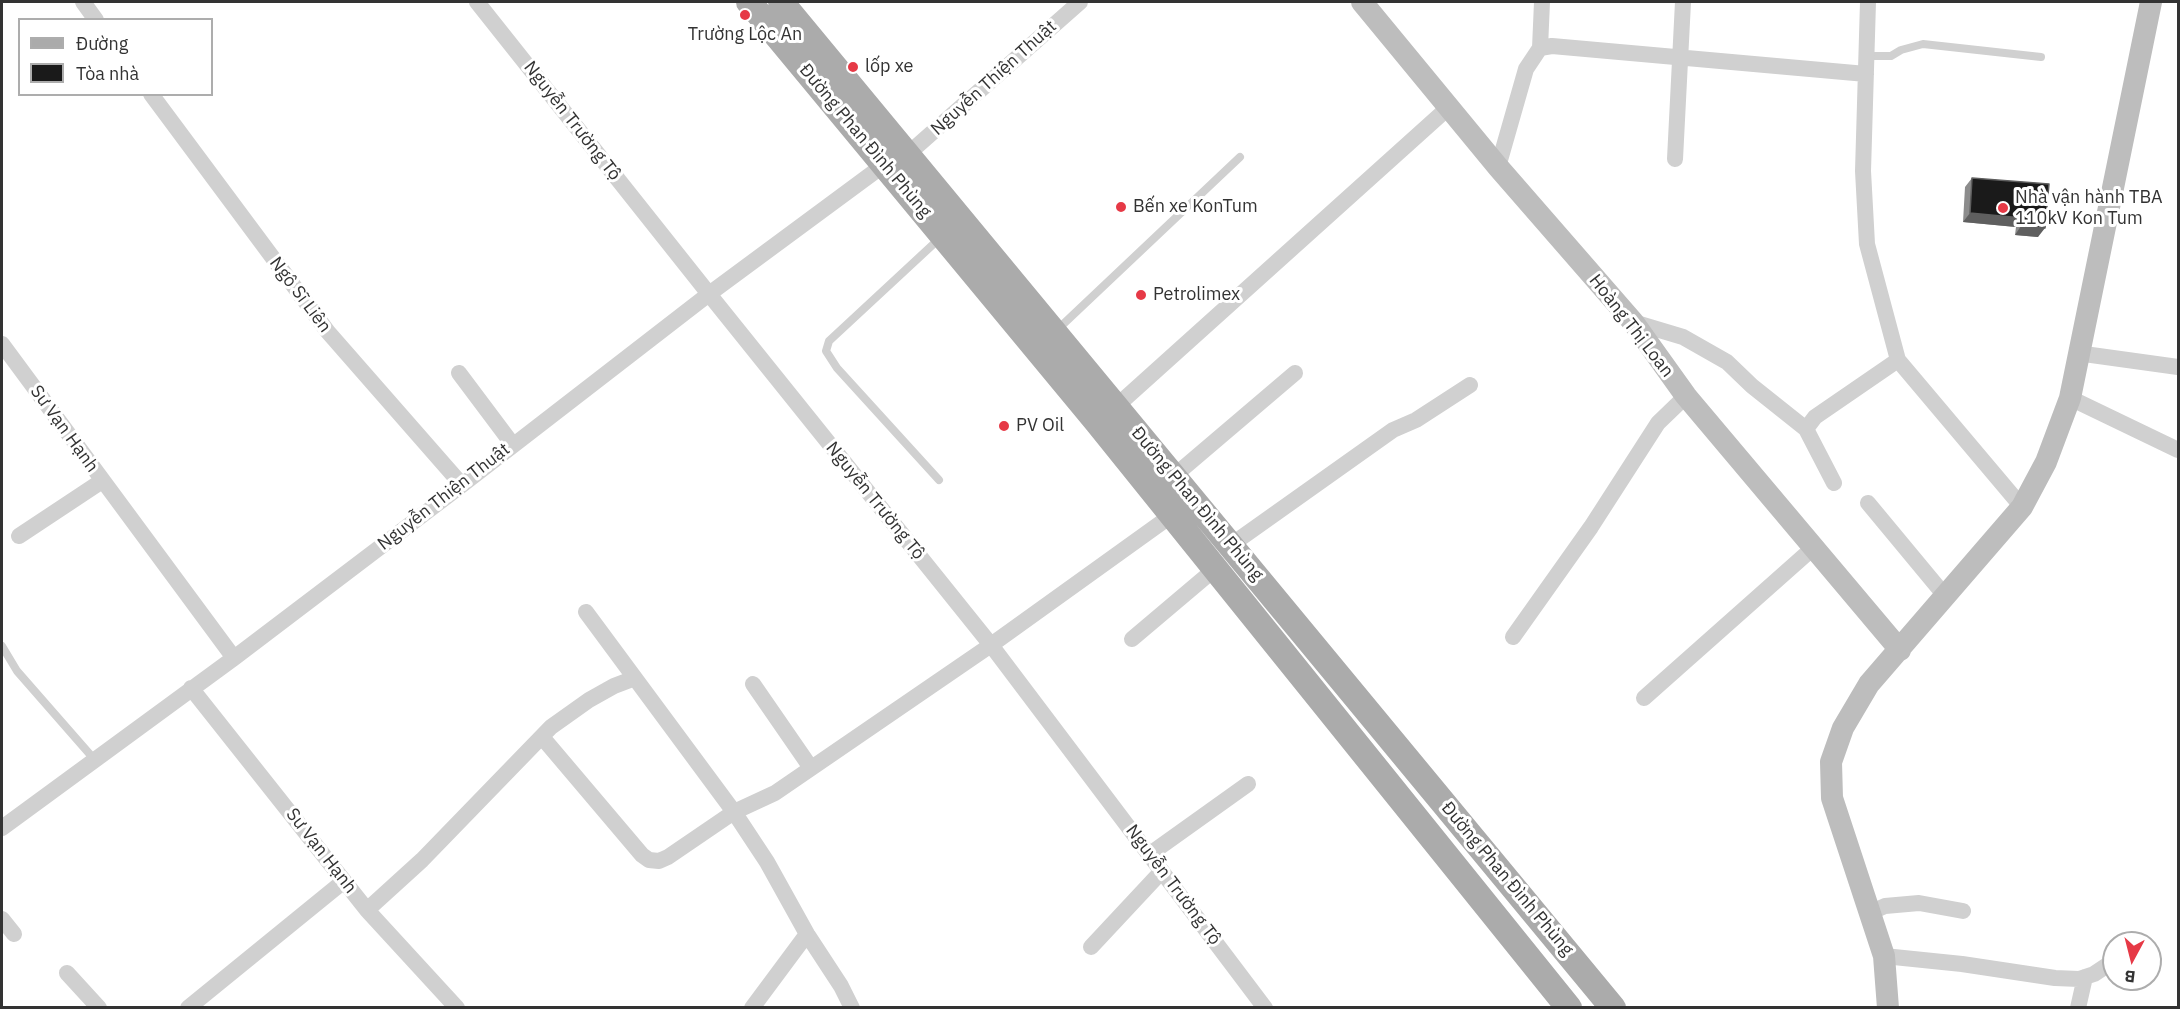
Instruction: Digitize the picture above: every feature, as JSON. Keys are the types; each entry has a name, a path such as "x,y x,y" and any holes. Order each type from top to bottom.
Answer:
{"main road":[{"name":"Đường Phan Đình Phùng","path":"749,2 943,235 1044,340 1107,414 1174,476 1613,1008"},
{"name":"Đường Phan Đình Phùng","path":"781,2 908,154 1044,340"},
{"name":"Đường Phan Đình Phùng","path":"1107,414 1172,515 1569,1008"}],"street":[{"path":"83,2 95,18"},
{"name":"Nguyễn Trường Tộ","path":"477,2 991,645 1265,1008"},
{"name":"Nguyễn Thiện Thuật","path":"908,154 1080,2"},
{"name":"Hoàng Thị Loan","path":"1362,2 1498,167 1633,322 1686,396 1900,650"},
{"path":"1498,167 1526,69 1540,48 1542,2"},
{"path":"1675,159 1683,2"},
{"path":"1868,2 1863,171 1867,244 1898,360 2022,507"},
{"path":"1888,1008 1884,956 1832,798 1831,762 1843,728 1869,684 2022,507 2046,462 2070,398 2077,353 2151,2"},
{"path":"1540,48 1552,46 1866,74"},
{"name":"Ngô Sĩ Liên","path":"152,96 327,332 462,484"},
{"path":"1107,414 1449,107"},
{"name":"Nguyễn Thiện Thuật","path":"2,828 234,658 709,294 885,164"},
{"path":"1633,322 1683,337 1727,362 1752,386 1806,429 1834,483"},
{"name":"Sư Vạn Hạnh","path":"2,344 234,658"},
{"path":"2077,353 2178,367"},
{"path":"1806,429 1815,417 1898,360"},
{"path":"459,373 513,445"},
{"path":"1174,476 1295,373"},
{"path":"1231,545 1393,430 1416,420 1470,385"},
{"path":"1513,637 1596,519 1658,423 1686,396"},
{"path":"2070,398 2178,450"},
{"path":"19,536 102,481"},
{"path":"1868,503 1946,597"},
{"path":"542,737 642,855 649,860 659,861 734,812 776,793 991,645 1172,515"},
{"path":"1644,698 1813,548"},
{"path":"1132,639 1216,568"},
{"path":"586,612 734,812 772,870 807,934 841,986 852,1008"},
{"path":"367,910 422,860 551,727 589,700 614,686 635,678"},
{"path":"753,684 811,768"},
{"name":"Sư Vạn Hạnh","path":"191,688 367,910 457,1008"},
{"path":"1149,854 1248,784"},
{"path":"1091,947 1162,871"},
{"path":"188,1008 345,881"},
{"path":"1869,913 1885,906 1919,903 1963,911"},
{"path":"2,919 14,934"},
{"path":"752,1008 807,934"},
{"path":"1884,956 1962,964 2055,978 2079,979 2102,969"},
{"path":"68,973 99,1008"},
{"path":"2078,1008 2085,977"}],"lane":[{"path":"1866,56 1891,56 1901,50 1923,44 2041,57"},
{"path":"1044,340 1240,157"},
{"path":"939,480 837,368 826,351 829,341 943,235"},
{"path":"2,646 17,671 94,759"}],"building":[{"name":"Nhà vận hành TBA 110kV Kon Tum","path":"1972,178 2049,184 2045,228 2021,226 2022,218 1970,213"}],"place":[{"name":"Trường Lộc An","path":"745,15"},
{"name":"lốp xe","path":"853,67"},
{"name":"Bến xe KonTum","path":"1121,207"},
{"name":"Nhà vận hành TBA 110kV Kon Tum","path":"2003,208"},
{"name":"Petrolimex","path":"1141,295"},
{"name":"PV Oil","path":"1004,426"}]}
